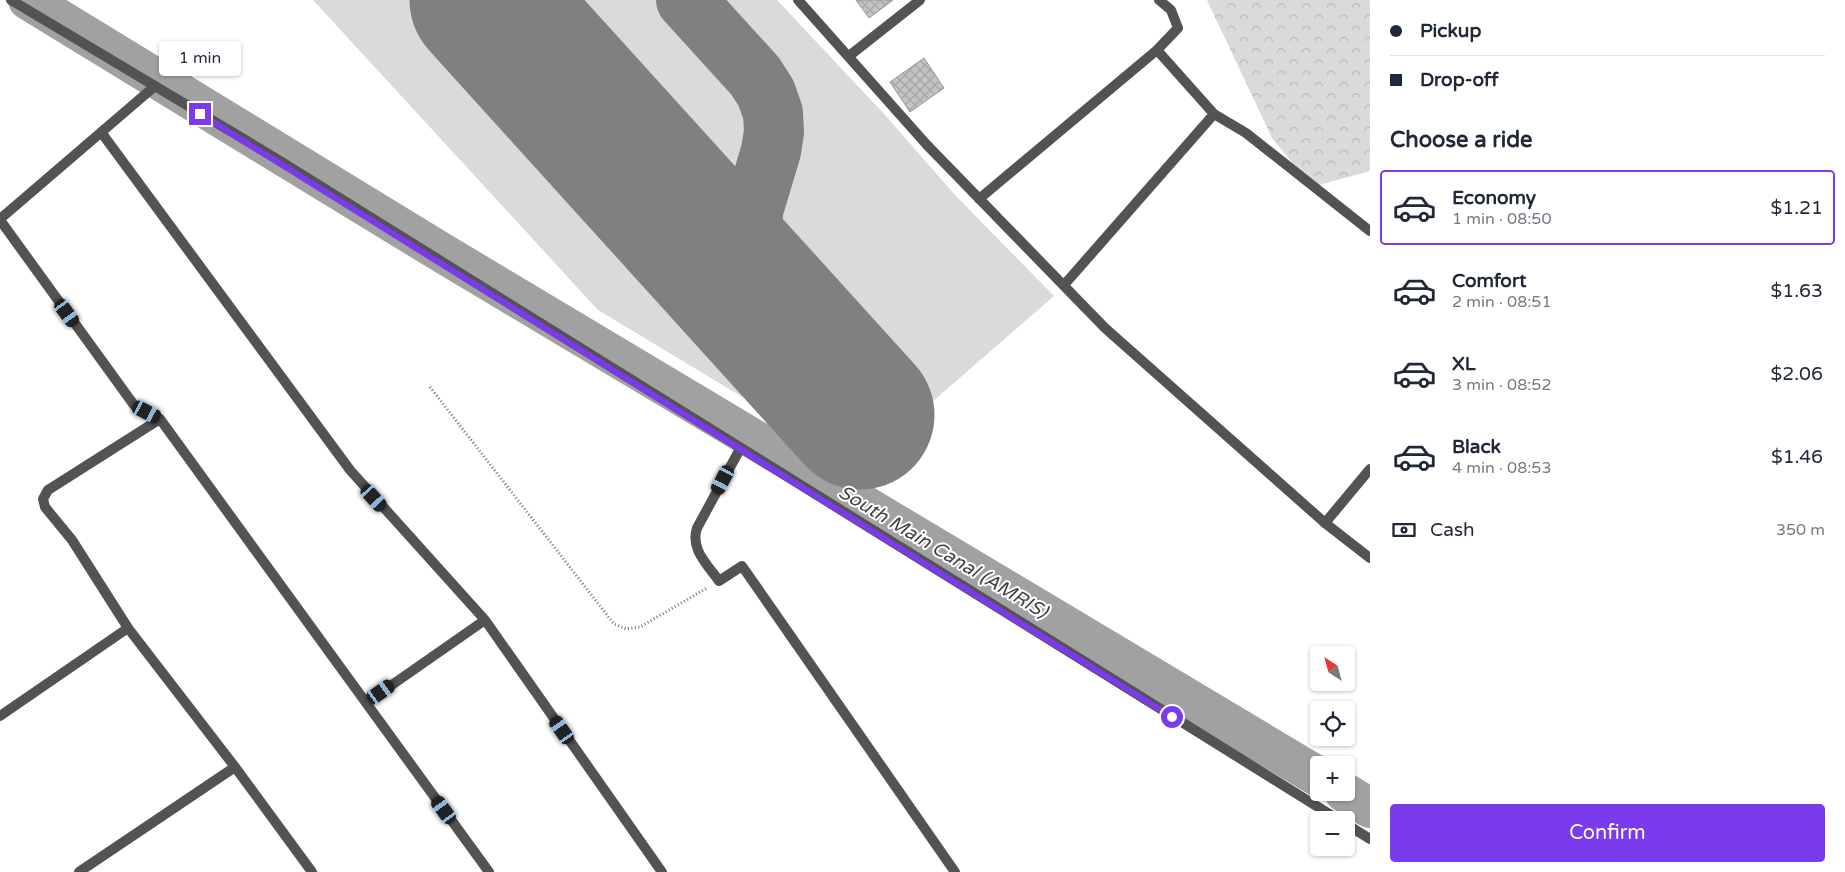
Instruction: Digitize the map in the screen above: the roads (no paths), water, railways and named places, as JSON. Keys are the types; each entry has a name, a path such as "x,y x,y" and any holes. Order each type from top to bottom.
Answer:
{"street":[{"path":"11,0 277,159 740,449 1324,811"},
{"path":"798,0 927,145 1105,328 1325,523 1370,558"},
{"path":"849,56 920,0"},
{"path":"979,199 1157,50 1178,28 1172,10 1159,0"},
{"path":"1157,50 1214,114 1246,133 1370,231"},
{"path":"155,86 0,219 134,406 160,419 489,872"},
{"path":"1064,285 1214,114"},
{"path":"101,132 350,470 485,620 662,872"},
{"path":"160,419 48,490 43,499 45,507 72,540 128,628 235,767 312,872"},
{"path":"740,449 695,535 695,542 699,553 719,581 742,566 955,872"},
{"path":"1325,523 1370,470"},
{"path":"366,703 485,620"},
{"path":"0,716 128,628"},
{"path":"79,872 235,767"},
{"path":"1355,830 1370,839"}],"waterway":[{"name":"South Main Canal (AMRIS)","path":"28,0 444,254 1310,772"},
{"name":"South Main Canal (AMRIS)","path":"1355,799 1370,808"}]}
